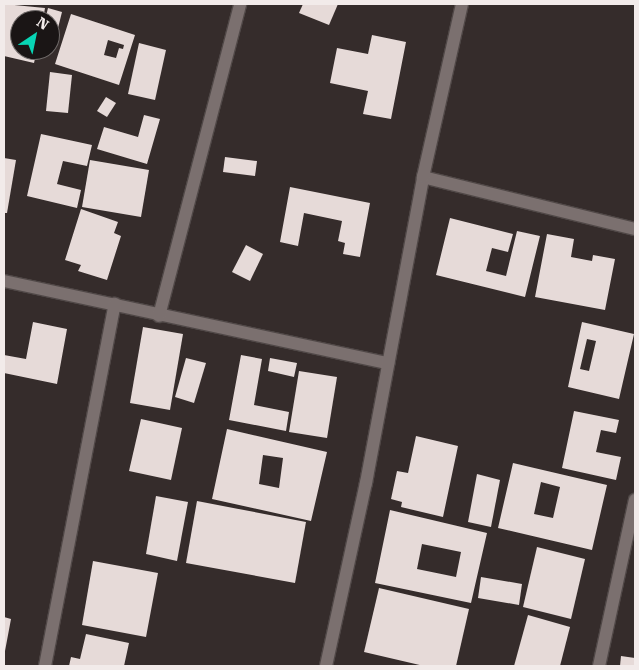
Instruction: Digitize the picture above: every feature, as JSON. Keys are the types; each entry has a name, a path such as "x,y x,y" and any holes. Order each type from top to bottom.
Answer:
{"street":[{"path":"159,316 240,4"},
{"path":"326,666 388,363 423,177 462,4"},
{"path":"423,177 635,229"},
{"path":"4,281 115,304 159,316 388,363"},
{"path":"45,666 115,304"},
{"path":"600,666 635,500"}],"building":[{"path":"4,4 45,8 45,10 10,10 10,57 4,56"},
{"path":"303,4 338,4 329,25 299,13"},
{"path":"71,14 135,35 119,85 55,64 56,60 60,60 60,48","holes":["108,40 124,45 123,49 119,48 116,58 104,55"]},
{"path":"372,35 406,42 391,119 363,114 368,91 330,83 337,48 368,54"},
{"path":"139,43 166,50 155,100 128,94"},
{"path":"21,60 35,60 34,63"},
{"path":"50,72 72,75 68,113 46,111"},
{"path":"106,97 116,103 107,117 97,111"},
{"path":"144,115 160,119 147,164 97,149 104,127 138,137"},
{"path":"41,134 92,145 87,166 63,161 57,184 81,190 77,208 27,196"},
{"path":"225,157 257,161 255,176 223,172"},
{"path":"4,158 16,160 7,213 4,213"},
{"path":"90,160 149,170 141,217 82,207"},
{"path":"290,187 370,203 360,257 343,254 345,243 338,241 342,221 304,213 298,246 280,242"},
{"path":"81,209 118,222 114,233 121,236 107,280 78,271 81,265 65,260"},
{"path":"450,218 513,234 508,252 492,248 486,271 506,276 517,231 540,236 525,297 436,275"},
{"path":"547,234 574,239 571,257 592,261 593,255 615,259 605,310 535,297"},
{"path":"246,245 263,254 250,281 232,272"},
{"path":"33,322 67,329 57,384 4,373 4,355 26,359"},
{"path":"582,322 634,334 619,399 568,387","holes":["587,339 596,341 589,371 580,369"]},
{"path":"143,327 183,334 170,410 130,403"},
{"path":"241,355 262,359 254,405 289,412 286,431 229,420"},
{"path":"186,358 206,363 194,403 175,397"},
{"path":"270,358 297,363 294,377 268,371"},
{"path":"299,371 337,377 327,438 289,432"},
{"path":"574,411 619,420 616,433 601,430 596,452 621,457 616,480 562,468"},
{"path":"141,419 182,428 171,480 129,471"},
{"path":"227,429 327,452 311,521 212,499","holes":["263,455 283,458 279,488 259,484"]},
{"path":"416,436 458,446 443,517 401,507 402,502 391,499 397,471 408,473"},
{"path":"513,463 607,485 592,550 498,528","holes":["541,482 560,487 553,518 534,514"]},
{"path":"477,474 500,480 491,527 468,522"},
{"path":"156,496 188,502 177,561 146,554"},
{"path":"197,501 306,522 295,583 186,563"},
{"path":"390,510 487,533 471,603 375,583","holes":["422,544 461,552 456,577 417,569"]},
{"path":"537,547 585,559 571,619 523,607"},
{"path":"93,561 158,573 146,637 82,625"},
{"path":"481,577 522,584 519,605 478,598"},
{"path":"379,588 469,609 456,666 424,666 364,652"},
{"path":"528,615 570,627 560,666 514,666"},
{"path":"4,617 11,619 5,651 4,651"},
{"path":"86,634 129,643 124,666 69,666 71,657 80,659"},
{"path":"621,656 635,658 635,666 620,666"}]}
